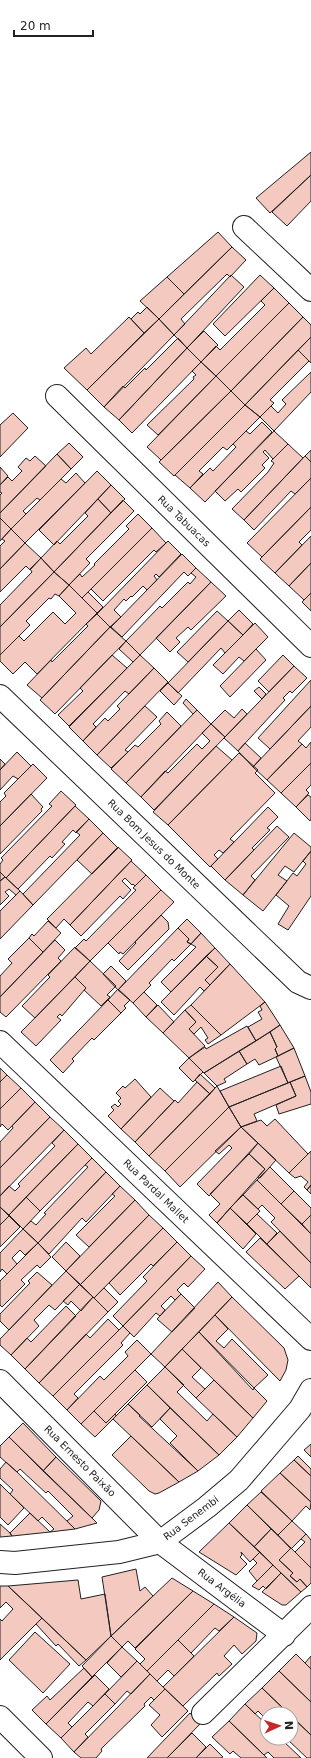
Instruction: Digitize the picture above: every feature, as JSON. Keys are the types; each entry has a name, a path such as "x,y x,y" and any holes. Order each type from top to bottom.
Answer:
{"street":[{"path":"244,227 311,290"},
{"name":"Rua Tabuacas","path":"56,396 311,646"},
{"name":"Rua Bom Jesus do Monte","path":"0,696 305,985"},
{"path":"305,985 311,1004"},
{"name":"Rua Pardal Mallet","path":"0,1042 311,1339"},
{"name":"Rua Ernesto Paixão","path":"0,1381 160,1542"},
{"name":"Rua Senembi","path":"0,1562 15,1563 119,1552 160,1542 207,1507 239,1480 300,1409 311,1390"},
{"name":"Rua Argélia","path":"160,1542 284,1635"},
{"path":"203,1713 311,1607"},
{"path":"0,1717 41,1758"}],"building":[{"path":"311,152 311,175 270,213 256,198"},
{"path":"311,175 311,201 287,226 272,212"},
{"path":"218,232 232,247 184,294 167,277"},
{"path":"232,247 246,260 230,277 227,274 181,319 185,324 174,335 159,319"},
{"path":"231,275 244,287 187,348 174,335"},
{"path":"260,275 274,288 225,336 213,324"},
{"path":"167,277 184,294 159,319 140,301"},
{"path":"274,288 289,303 216,376 201,362 216,346 220,350 265,305 261,301"},
{"path":"289,303 303,317 231,391 216,376"},
{"path":"147,307 159,319 144,333 131,319 138,312 140,314"},
{"path":"129,317 144,333 87,390 64,368 86,348 91,354"},
{"path":"303,317 311,325 311,337 245,405 231,391"},
{"path":"159,319 174,335 104,407 87,390"},
{"path":"204,331 218,345 201,362 187,348"},
{"path":"311,337 311,363 298,350"},
{"path":"178,338 187,348 119,420 104,407 123,386 125,388 145,368 146,370"},
{"path":"187,348 201,362 132,433 119,420"},
{"path":"298,350 309,361 270,400 274,403 260,417 245,405"},
{"path":"201,362 216,376 158,435 147,425 194,379 193,377 196,375 192,371"},
{"path":"311,372 311,392 274,431 260,417 271,406 278,413 286,404 282,400"},
{"path":"216,376 231,391 161,460 147,447"},
{"path":"231,391 245,405 174,476 159,462"},
{"path":"245,405 260,417 227,450 223,447 199,471 203,474 190,488 175,475"},
{"path":"13,413 28,428 0,457 0,425"},
{"path":"262,422 272,432 205,502 190,488 210,468 213,471 236,447 233,444 246,431 250,434"},
{"path":"274,431 288,444 273,459 265,450 263,452 269,458 262,465 265,468 241,492 238,489 225,501 215,491"},
{"path":"69,443 83,457 71,469 57,454"},
{"path":"288,444 303,458 244,520 232,509 268,472 274,463 271,461"},
{"path":"311,450 311,462 305,456"},
{"path":"57,454 71,469 40,500 37,498 23,511 26,514 11,529 0,518 0,513"},
{"path":"35,456 46,466 0,513 0,495 2,493 0,492 0,485 8,477 12,481 22,471 18,467 26,458 30,461"},
{"path":"305,456 311,462 311,478 295,494 291,491 254,530 244,520"},
{"path":"0,467 8,476 0,485"},
{"path":"97,471 111,485 54,545 39,530"},
{"path":"76,473 85,483 25,543 11,529 61,479 66,483"},
{"path":"311,478 311,507 262,557 247,543"},
{"path":"111,485 125,499 111,513 98,499"},
{"path":"98,499 111,513 54,572 41,558 57,541 60,544 88,516 85,513"},
{"path":"123,500 134,511 86,559 90,563 69,585 54,572"},
{"path":"311,507 311,530 299,542 302,545 275,573 260,559"},
{"path":"138,514 152,528 82,598 69,585 80,574 82,577 95,565 94,564 129,529 126,526"},
{"path":"0,518 11,529 0,541"},
{"path":"152,528 166,543 156,552 154,550 103,601 91,589"},
{"path":"11,529 25,543 0,569 0,546 5,541 2,539"},
{"path":"311,536 311,563 289,586 275,573"},
{"path":"168,541 181,554 159,577 156,574 154,576 157,580 147,590 143,586 132,597 131,596 126,601 124,599 114,610 121,617 110,627 97,614"},
{"path":"25,543 41,558 30,570 26,566 0,592 0,569"},
{"path":"182,554 196,568 188,576 184,572 122,637 111,627"},
{"path":"41,558 54,572 0,627 0,605 32,572 30,569"},
{"path":"311,563 311,593 304,600 289,586"},
{"path":"196,568 211,582 140,655 126,641 160,606 162,608 188,582 190,584 196,577 191,573"},
{"path":"54,572 69,585 59,596 55,594 51,599 49,598 26,621 30,625 0,655 0,627"},
{"path":"211,582 226,596 191,630 188,627 176,638 180,642 170,652 156,638"},
{"path":"69,585 97,613 37,674 25,662 13,674 0,661 0,655 19,636 24,641 53,612 65,624 76,613 59,596"},
{"path":"88,592 103,607 97,613 82,598"},
{"path":"311,593 311,611 302,602"},
{"path":"239,610 253,624 243,635 228,621"},
{"path":"217,611 228,621 188,662 177,652"},
{"path":"97,614 110,627 42,698 27,685 51,660 52,662 88,626 86,624"},
{"path":"228,621 243,635 225,653 221,648 178,693 168,683"},
{"path":"255,623 268,637 244,661 239,657 223,674 213,665"},
{"path":"110,627 126,641 55,714 40,700"},
{"path":"126,641 140,655 133,662 119,649"},
{"path":"256,649 266,660 230,697 220,686"},
{"path":"112,655 127,668 69,726 58,715 83,691 80,688"},
{"path":"140,655 154,668 129,694 125,691 93,724 96,727 83,741 69,727"},
{"path":"283,655 294,666 269,692 258,681"},
{"path":"294,666 307,678 292,693 290,691 283,698 285,700 238,751 224,738"},
{"path":"154,668 168,682 97,755 83,741 105,718 108,721 120,709 117,706"},
{"path":"311,680 311,706 270,749 258,738"},
{"path":"168,683 182,696 174,705 160,691"},
{"path":"259,687 266,694 262,699 254,691"},
{"path":"186,699 197,710 193,714 183,703"},
{"path":"145,706 157,717 125,750 128,752 111,768 97,755"},
{"path":"311,706 311,727 298,741 302,744 267,780 253,767"},
{"path":"242,709 247,714 225,737 211,724 225,710 234,718"},
{"path":"197,710 211,724 141,797 126,783"},
{"path":"167,712 181,726 126,783 111,769 135,745 138,747 161,724 159,721"},
{"path":"211,724 225,737 154,810 141,797 165,771 168,773 197,744 202,749 210,741 202,733"},
{"path":"311,742 311,763 281,793 267,780 302,744 306,748"},
{"path":"245,743 261,758 253,767 238,751"},
{"path":"216,746 232,760 168,825 153,812"},
{"path":"17,752 31,766 18,779 13,776 0,790 0,770"},
{"path":"239,753 258,770 255,773 275,793 230,839 234,842 223,853 219,850 214,855 218,859 210,867 168,825"},
{"path":"0,759 5,764 0,770"},
{"path":"311,763 311,785 306,790 309,793 296,807 281,793"},
{"path":"33,764 47,778 0,826 0,802 6,796 4,793"},
{"path":"61,791 76,805 6,878 0,872 0,864 3,860 1,858 52,806 49,804"},
{"path":"31,794 43,807 41,809 42,811 0,854 0,826"},
{"path":"308,795 311,797 310,821 296,807"},
{"path":"75,806 89,819 76,833 73,830 62,842 65,844 52,858 50,856 18,889 6,878"},
{"path":"268,807 278,817 267,828 270,830 252,848 254,850 225,880 211,866"},
{"path":"89,819 103,833 33,905 23,894 80,835 76,832"},
{"path":"277,826 289,837 251,876 255,880 243,895 225,880"},
{"path":"103,833 118,848 92,874 77,860"},
{"path":"294,833 311,847 311,851 294,872 285,866 278,875 287,881 263,911 243,895"},
{"path":"118,847 132,860 70,925 64,919 56,928 47,919"},
{"path":"311,851 311,896 288,930 278,924 289,906 276,895 293,873 297,876 306,864 303,861"},
{"path":"131,861 146,875 135,886 125,878 122,881 131,890 123,899 120,896 81,936 70,925"},
{"path":"0,872 5,877 0,881"},
{"path":"146,875 161,890 90,961 75,948 84,939 86,941 136,890 133,888"},
{"path":"5,877 20,891 16,895 9,889 5,892 9,896 0,905 0,881"},
{"path":"161,890 174,902 123,954 120,952 119,954 108,943"},
{"path":"20,891 33,905 0,939 0,911"},
{"path":"161,915 168,922 169,929 128,970 119,961"},
{"path":"187,919 201,933 191,944 187,942 189,939 178,928"},
{"path":"48,921 61,933 43,952 29,938 32,934 34,936"},
{"path":"178,928 189,939 187,942 191,944 174,961 172,959 149,983 151,985 133,1003 118,990"},
{"path":"201,933 215,948 171,992 161,982 196,947 191,944"},
{"path":"29,938 43,952 0,997 0,976 12,963 8,959"},
{"path":"55,940 65,950 58,958 61,961 6,1017 0,1012 0,997"},
{"path":"75,947 90,961 35,1018 22,1006 50,977 48,975"},
{"path":"215,948 230,964 210,985 205,980 218,967 206,956"},
{"path":"206,956 218,967 205,980 210,985 204,991 200,987 174,1015 161,1002"},
{"path":"90,961 116,986 107,995 110,997 101,1006 84,990 86,988 75,977"},
{"path":"230,964 265,1002 221,1035 191,1005"},
{"path":"111,966 126,981 118,990 103,974"},
{"path":"75,977 86,988 62,1016 60,1014 57,1017 61,1020 36,1046 21,1032"},
{"path":"118,989 130,1000 124,1006 126,1008 121,1013 108,1000"},
{"path":"144,992 157,1005 146,1017 133,1003"},
{"path":"108,1000 121,1013 94,1040 92,1038 72,1059 74,1061 63,1073 50,1060"},
{"path":"265,1002 280,1025 256,1041 248,1027 262,1019 258,1012 262,1010 260,1006"},
{"path":"158,1005 174,1022 163,1033 146,1017"},
{"path":"191,1005 221,1035 208,1044 205,1040 208,1038 201,1027 194,1034 189,1029 196,1022 185,1010"},
{"path":"185,1010 196,1022 189,1029 205,1046 189,1058 163,1033"},
{"path":"280,1025 294,1048 278,1056 275,1049 277,1047 270,1032"},
{"path":"247,1026 256,1041 204,1073 189,1058 205,1047 206,1049"},
{"path":"270,1032 277,1047 275,1049 278,1056 259,1065 255,1059 247,1064 239,1051"},
{"path":"294,1048 305,1076 288,1083 276,1057"},
{"path":"239,1051 247,1064 224,1079 226,1082 217,1086 204,1073"},
{"path":"189,1058 203,1072 193,1082 179,1068"},
{"path":"281,1066 288,1083 229,1107 220,1091"},
{"path":"0,1068 7,1075 0,1082"},
{"path":"200,1074 215,1088 210,1094 195,1080"},
{"path":"7,1075 21,1088 0,1109 0,1082"},
{"path":"305,1076 311,1092 311,1104 279,1114 276,1105 296,1096 290,1082"},
{"path":"135,1079 151,1097 121,1129 108,1116 114,1110 111,1107 115,1104 118,1107 121,1104 118,1101 121,1098 116,1093 123,1086 125,1088"},
{"path":"197,1082 210,1094 149,1156 135,1142 175,1100 178,1103"},
{"path":"290,1082 296,1096 254,1114 257,1121 241,1127 229,1107"},
{"path":"217,1086 229,1107 165,1171 149,1156"},
{"path":"21,1088 35,1102 8,1130 2,1124 0,1127 0,1109"},
{"path":"160,1088 174,1101 135,1142 121,1129"},
{"path":"35,1102 50,1117 0,1168 0,1142 13,1128 12,1126"},
{"path":"229,1107 241,1127 180,1187 165,1171"},
{"path":"50,1117 64,1130 0,1196 0,1168"},
{"path":"275,1119 308,1154 289,1173 241,1127 261,1120 267,1126"},
{"path":"241,1127 258,1143 209,1196 197,1184 232,1148 229,1145 219,1154 215,1151"},
{"path":"64,1130 78,1144 9,1215 0,1207 0,1196 9,1186 15,1191 20,1186 18,1184 55,1146 52,1143"},
{"path":"258,1143 276,1160 260,1178 258,1177 265,1169 249,1154"},
{"path":"78,1144 92,1158 40,1211 26,1197"},
{"path":"311,1151 311,1185 307,1190 304,1187 308,1182 301,1176 295,1178 289,1173"},
{"path":"249,1154 265,1169 217,1223 209,1215 220,1204 210,1194"},
{"path":"92,1158 106,1172 38,1243 23,1229 31,1221 36,1225 46,1214 44,1213 88,1167 85,1165"},
{"path":"270,1167 294,1191 281,1204 257,1180"},
{"path":"106,1172 120,1186 86,1222 82,1218 49,1254 38,1243"},
{"path":"257,1180 311,1234 311,1263 271,1222 275,1218 262,1205 258,1209 243,1195"},
{"path":"311,1185 311,1194 307,1190"},
{"path":"120,1186 135,1200 89,1247 76,1235 115,1196 112,1194"},
{"path":"294,1191 311,1208 311,1215 302,1224 281,1204"},
{"path":"243,1195 260,1211 247,1224 230,1208"},
{"path":"26,1197 40,1211 23,1229 9,1215"},
{"path":"135,1200 149,1215 80,1285 66,1271"},
{"path":"0,1207 9,1216 0,1225"},
{"path":"230,1208 256,1234 243,1249 217,1223"},
{"path":"257,1214 277,1233 267,1244 247,1224"},
{"path":"149,1215 163,1228 94,1298 80,1285"},
{"path":"311,1215 311,1234 302,1224"},
{"path":"9,1216 20,1227 0,1247 0,1225"},
{"path":"163,1228 177,1242 153,1266 151,1264 120,1295 109,1283"},
{"path":"23,1229 38,1243 25,1255 20,1250 12,1258 17,1264 7,1274 2,1269 0,1272 0,1253"},
{"path":"280,1231 311,1263 311,1288 267,1244"},
{"path":"260,1238 299,1276 285,1289 246,1252"},
{"path":"66,1242 80,1256 66,1271 52,1257"},
{"path":"177,1242 191,1256 123,1326 113,1316 147,1281 143,1277"},
{"path":"38,1243 51,1257 40,1268 37,1265 21,1280 25,1284 2,1307 0,1305 0,1281"},
{"path":"191,1256 205,1269 188,1287 184,1283 177,1290 181,1294 175,1300 171,1296 161,1306 165,1310 160,1316 156,1313 134,1337 123,1326"},
{"path":"66,1271 80,1284 55,1310 49,1305 34,1320 39,1326 11,1355 0,1345 0,1339"},
{"path":"37,1272 52,1285 9,1330 0,1321 0,1314 30,1283 28,1281"},
{"path":"218,1282 232,1297 165,1367 151,1354"},
{"path":"80,1284 93,1297 81,1311 71,1301 68,1305 63,1301"},
{"path":"104,1288 118,1302 108,1312 94,1298"},
{"path":"181,1294 195,1308 172,1332 157,1319"},
{"path":"93,1297 108,1312 39,1383 25,1369"},
{"path":"232,1297 284,1348 288,1360 286,1370 280,1381 215,1315"},
{"path":"66,1306 76,1316 25,1369 11,1355 27,1338 31,1342"},
{"path":"215,1315 228,1329 216,1341 224,1348 232,1339 268,1375 254,1388 199,1332"},
{"path":"108,1319 119,1330 53,1396 39,1383 86,1334 90,1338"},
{"path":"123,1326 130,1333 121,1343 123,1345 74,1394 78,1398 67,1410 53,1396"},
{"path":"199,1332 253,1390 254,1388 267,1401 253,1418 182,1349"},
{"path":"137,1340 151,1354 81,1424 67,1410 100,1376 104,1380 128,1356 125,1352"},
{"path":"182,1349 201,1368 192,1377 205,1389 196,1398 165,1367"},
{"path":"165,1367 184,1385 177,1392 207,1421 213,1414 237,1437 219,1455 147,1385"},
{"path":"135,1370 147,1382 106,1423 94,1411"},
{"path":"214,1380 253,1418 237,1437 196,1398"},
{"path":"147,1385 170,1408 152,1427 128,1404"},
{"path":"128,1404 198,1471 179,1482 113,1419"},
{"path":"170,1408 219,1455 198,1471 170,1443 177,1436 160,1419"},
{"path":"94,1411 106,1423 115,1414 116,1416 95,1437 81,1424"},
{"path":"23,1423 56,1457 43,1471 9,1437"},
{"path":"131,1436 179,1482 159,1493 155,1494 149,1491 112,1455"},
{"path":"9,1437 97,1523 75,1529 67,1521 73,1516 48,1491 46,1493 20,1469 17,1472 0,1457 0,1446"},
{"path":"311,1444 311,1457 304,1450"},
{"path":"298,1456 311,1469 311,1476 294,1460"},
{"path":"56,1457 101,1501 99,1510 92,1518 43,1471"},
{"path":"294,1460 311,1476 311,1502 280,1473"},
{"path":"6,1462 75,1529 50,1532 54,1529 42,1517 38,1521 10,1494 13,1490 0,1478 0,1469"},
{"path":"280,1473 311,1502 310,1510 306,1506 292,1521 261,1491"},
{"path":"0,1484 24,1508 8,1525 0,1517"},
{"path":"261,1492 292,1521 278,1535 247,1505"},
{"path":"247,1505 271,1529 254,1547 229,1523"},
{"path":"30,1513 50,1532 12,1536 10,1533"},
{"path":"292,1521 306,1534 291,1549 278,1535"},
{"path":"229,1523 260,1552 250,1562 241,1552 242,1555 240,1557 247,1564 236,1575 199,1552"},
{"path":"0,1524 10,1533 12,1536 0,1537"},
{"path":"271,1529 291,1548 279,1560 293,1573 290,1576 297,1582 300,1579 307,1587 301,1592 254,1547"},
{"path":"306,1534 311,1540 311,1568 295,1552 305,1542 301,1539"},
{"path":"291,1548 311,1568 311,1583 307,1587 300,1579 297,1582 290,1576 293,1573 279,1560"},
{"path":"260,1552 273,1565 257,1581 249,1571 257,1563 253,1559"},
{"path":"273,1565 281,1573 266,1589 263,1586 259,1590 252,1586"},
{"path":"136,1569 140,1591 145,1587 153,1596 111,1636 102,1577"},
{"path":"281,1573 301,1592 286,1605 282,1605 262,1592"},
{"path":"172,1578 193,1591 135,1648 128,1641 122,1647 111,1636"},
{"path":"78,1580 81,1599 105,1594 111,1636 86,1660 8,1586"},
{"path":"0,1586 8,1586 42,1618 0,1660 0,1619 2,1621 13,1609 6,1602 0,1608"},
{"path":"193,1591 214,1604 147,1671 140,1664 145,1659 135,1649"},
{"path":"214,1604 234,1617 219,1631 215,1628 191,1653 178,1640"},
{"path":"234,1617 257,1633 256,1641 242,1654 234,1645 224,1656 232,1664 219,1676 217,1673 183,1706 163,1687"},
{"path":"42,1618 86,1660 79,1666 58,1644 56,1646 36,1624"},
{"path":"35,1632 70,1664 43,1693 9,1660"},
{"path":"111,1636 122,1647 92,1677 82,1666"},
{"path":"178,1640 194,1656 174,1676 168,1670 157,1681 147,1671"},
{"path":"122,1647 137,1661 121,1677 107,1663"},
{"path":"296,1654 311,1669 311,1702 279,1671"},
{"path":"311,1656 311,1669 305,1663"},
{"path":"137,1661 150,1674 131,1694 127,1691 115,1704 105,1694"},
{"path":"84,1668 92,1677 46,1724 32,1710 47,1696 50,1700"},
{"path":"279,1671 311,1702 311,1735 299,1723 299,1706 281,1706 262,1688"},
{"path":"150,1674 165,1689 154,1700 151,1697 144,1704 145,1706 101,1749 102,1751 96,1758 81,1758 74,1752"},
{"path":"95,1675 109,1689 93,1706 88,1702 68,1723 72,1727 61,1738 46,1724"},
{"path":"262,1688 281,1706 259,1706 259,1712 258,1711 255,1714 245,1704"},
{"path":"165,1689 188,1711 162,1737 151,1725 160,1715 149,1705"},
{"path":"105,1694 115,1704 85,1734 88,1737 74,1752 61,1738"},
{"path":"245,1704 259,1717 259,1746 288,1746 301,1758 274,1758 268,1752 264,1755 229,1721"},
{"path":"190,1713 200,1724 167,1758 147,1758"},
{"path":"229,1721 267,1758 241,1758 233,1751 230,1754 212,1737"},
{"path":"299,1724 311,1735 311,1758 307,1758 294,1746 299,1746"},
{"path":"192,1733 206,1747 196,1758 167,1758"},
{"path":"210,1744 223,1757 196,1758"}]}
